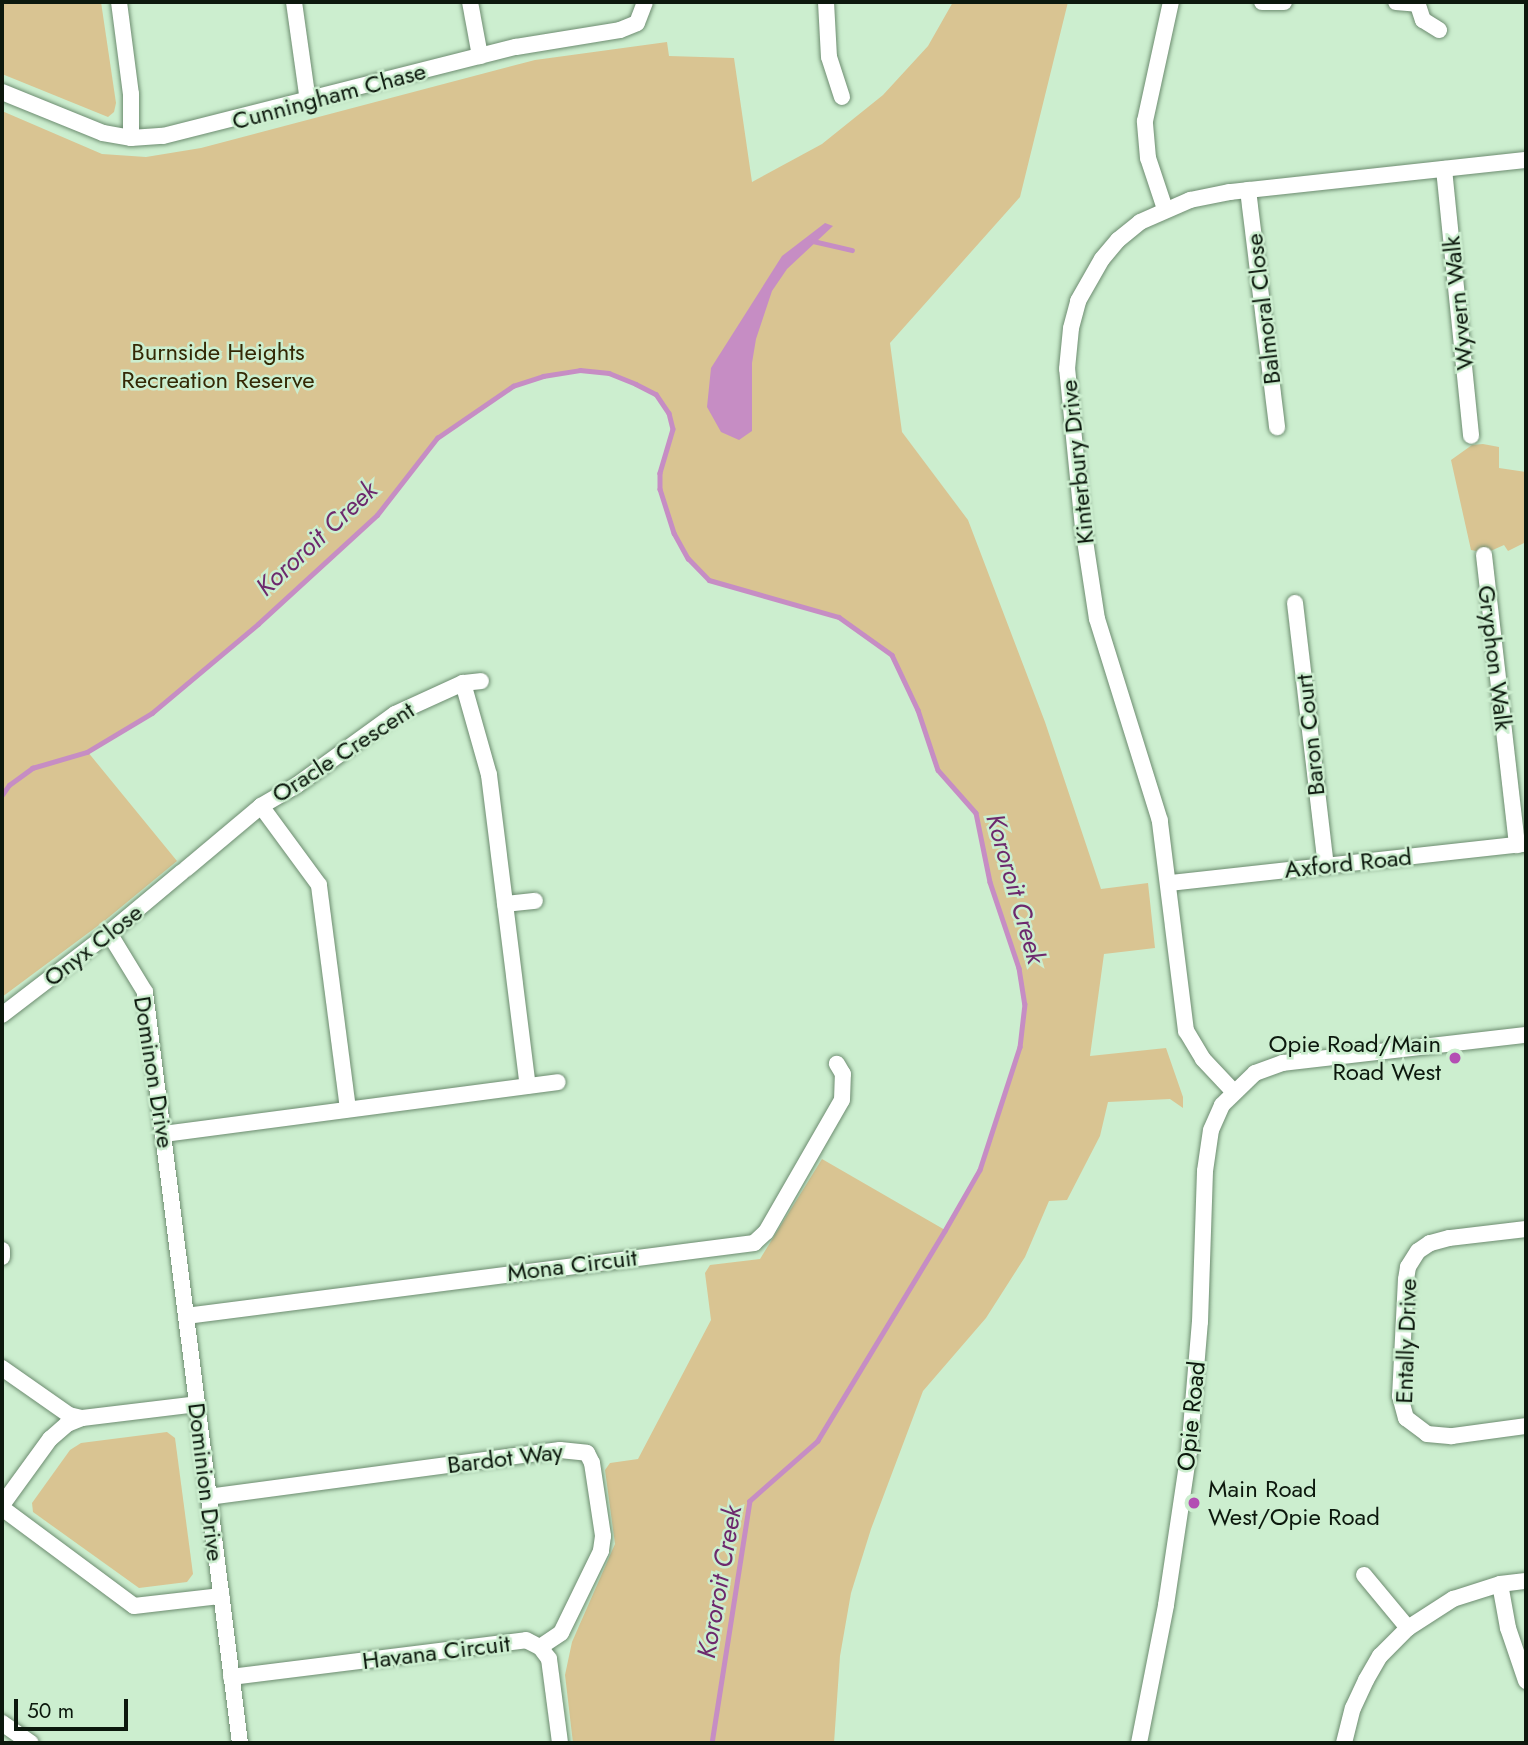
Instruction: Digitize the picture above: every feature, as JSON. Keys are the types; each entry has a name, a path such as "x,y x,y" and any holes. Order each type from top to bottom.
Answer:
{"street":[{"path":"119,2 131,94 131,138"},
{"path":"294,2 308,101"},
{"path":"470,2 480,56"},
{"name":"Cunningham Chase","path":"9,95 90,129 131,138 189,132 542,41 629,27 642,16 645,2"},
{"path":"826,2 829,57 842,97"},
{"path":"1165,209 1148,158 1144,121 1171,2"},
{"path":"1262,2 1284,2"},
{"path":"1396,2 1417,3 1423,20 1439,30"},
{"name":"Kinterbury Drive","path":"1233,1091 1203,1059 1186,1031 1170,883 1160,821 1097,619 1085,540 1067,369 1071,328 1089,279 1118,240 1140,222 1165,209 1209,195 1526,160"},
{"name":"Wyvern Walk","path":"1444,169 1471,436"},
{"name":"Balmoral Close","path":"1248,190 1277,427"},
{"name":"Gryphon Walk","path":"1484,555 1522,844"},
{"name":"Baron Court","path":"1295,603 1326,866"},
{"name":"Oracle Crescent","path":"348,1109 319,885 261,806 297,785 395,714 463,683 481,681"},
{"path":"463,683 489,775 528,1086"},
{"name":"Onyx Close","path":"2,1016 109,933 261,806"},
{"name":"Axford Road","path":"1170,883 1522,844"},
{"path":"505,904 535,901"},
{"name":"Dominon Drive","path":"109,933 145,992 175,1220"},
{"path":"1233,1091 1261,1070 1302,1059 1526,1035"},
{"name":"Mona Circuit","path":"186,1316 754,1243 766,1232 842,1100 843,1074 837,1064"},
{"path":"164,1134 558,1082"},
{"name":"Opie Road","path":"1139,1743 1164,1615 1189,1452 1200,1322 1208,1146 1216,1118 1233,1091"},
{"name":"Dominion Drive","path":"175,1220 240,1743"},
{"name":"Entally Drive","path":"1526,1229 1438,1240 1418,1251 1408,1267 1406,1279 1400,1396 1406,1418 1427,1434 1452,1436 1526,1426"},
{"path":"2,1250 2,1257"},
{"path":"2,1368 69,1415 82,1418"},
{"path":"197,1404 82,1418 67,1424 50,1439 2,1507 134,1606 221,1596"},
{"name":"Bardot Way","path":"208,1497 560,1450 587,1453 592,1463 603,1536 601,1551 561,1633 540,1647"},
{"path":"1364,1575 1408,1628"},
{"path":"1344,1743 1366,1680 1380,1656 1408,1628 1453,1599 1500,1584 1526,1581"},
{"path":"1500,1584 1508,1628 1526,1681"},
{"name":"Havana Circuit","path":"231,1677 526,1640 540,1647 548,1659 561,1743"},
{"path":"2,1723 31,1743"}],"green space":[{"path":"2,2 101,2 116,103 114,112 108,117 2,74"},
{"name":"Burnside Heights Recreation Reserve","path":"953,2 1068,2 1020,197 890,343 902,432 968,520 1045,722 1101,889 1148,883 1155,948 1104,954 1090,1056 1166,1048 1183,1097 1183,1108 1170,1099 1108,1102 1100,1136 1067,1200 1049,1201 1025,1257 986,1318 923,1391 871,1529 851,1593 840,1656 834,1743 573,1743 565,1675 572,1642 615,1544 605,1470 610,1463 638,1459 711,1320 705,1273 710,1265 760,1259 822,1159 945,1230 980,1170 1016,1063 1025,1004 1019,968 990,882 976,814 938,770 918,710 893,655 839,617 709,580 688,558 674,533 660,489 660,473 673,429 669,413 656,394 609,373 580,370 543,376 513,386 437,438 377,515 258,624 152,713 87,751 177,861 103,922 2,997 2,111 102,154 146,157 201,148 535,60 667,42 669,56 734,58 752,182 822,144 883,95 928,46"},
{"path":"1472,445 1499,447 1499,468 1526,472 1526,542 1508,551 1504,545 1486,553 1471,550 1451,460"},
{"path":"167,1432 175,1438 193,1574 187,1582 139,1588 33,1512 32,1503 70,1450 81,1443"}],"shaded area":[{"path":"825,223 833,226 787,269 772,291 756,339 752,363 752,431 739,440 721,432 707,407 711,368 782,256"}],"waterway":[{"path":"813,241 852,250"},
{"name":"Kororoit Creek","path":"2,795 9,785 32,768 87,752 152,713 258,624 377,515 437,438 513,386 543,376 580,370 609,373 636,384 656,394 669,413 673,429 660,473 660,489 674,533 688,558 709,580 839,617 892,655 918,710 938,770 976,813 990,882 1019,968 1025,1004 1020,1047 980,1170 945,1231 818,1441 750,1501 712,1743"}],"place":[{"name":"Opie Road/Main Road West","path":"1455,1058"},
{"name":"Main Road West/Opie Road","path":"1194,1503"}]}
